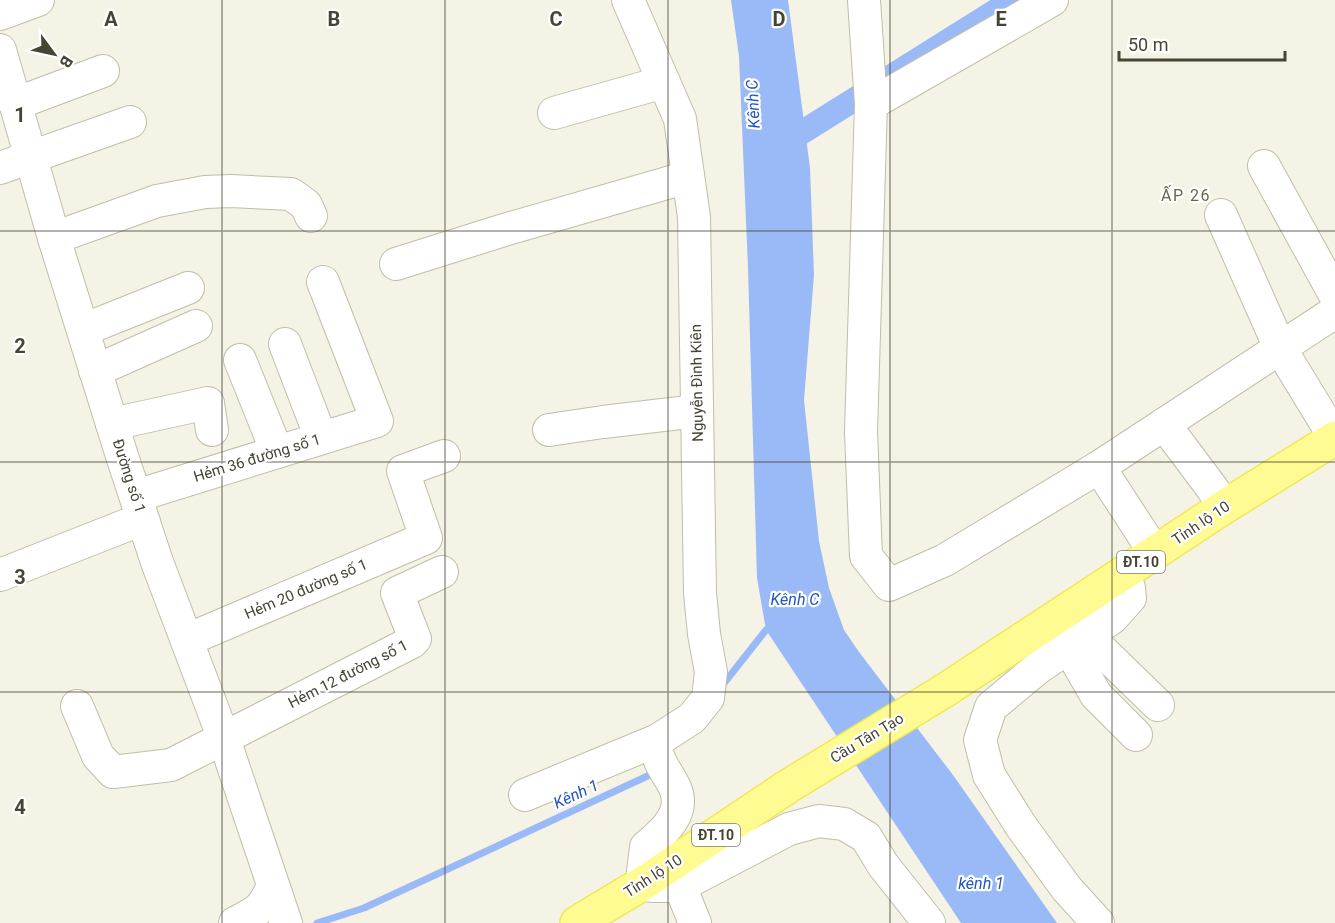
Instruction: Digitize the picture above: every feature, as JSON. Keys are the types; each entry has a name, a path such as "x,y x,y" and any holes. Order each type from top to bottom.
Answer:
{"main road":[{"name":"Tỉnh lộ 10","path":"947,689 1123,573 1148,542 1331,432"},
{"name":"Cầu Tân Tạo","path":"787,787 947,689"},
{"name":"Tỉnh lộ 10","path":"577,923 645,882 787,787"}],"street":[{"path":"0,14 38,0"},
{"name":"Nguyễn Đình Kiên","path":"525,795 657,747 692,718 708,698 711,672 700,593 694,217 680,119 628,0"},
{"path":"864,0 870,98 861,432 866,556 889,585 945,560 1102,472 1285,356 1335,312"},
{"path":"870,98 1052,0"},
{"name":"Đường số 1","path":"0,50 54,238 157,562 224,739 279,902"},
{"path":"15,104 103,71"},
{"path":"554,113 664,82"},
{"path":"0,168 130,122"},
{"path":"1264,166 1335,295"},
{"path":"396,264 688,177"},
{"path":"54,238 157,201 205,192 291,194 306,205 311,216"},
{"path":"1221,215 1285,356 1331,432"},
{"name":"Hẻm 36 đường số 1","path":"0,575 127,525 140,509 277,452 377,421 323,282"},
{"path":"83,330 188,288"},
{"path":"95,371 196,326"},
{"path":"285,344 321,438"},
{"path":"240,360 277,452"},
{"path":"112,424 208,403 212,430"},
{"path":"549,430 697,411"},
{"path":"1167,429 1218,498"},
{"name":"Hẻm 20 đường số 1","path":"187,640 426,538 403,471 444,456"},
{"path":"1102,472 1148,542"},
{"name":"Hẻm 12 đường số 1","path":"224,739 284,706 412,642 415,639 396,593 442,572"},
{"path":"1098,923 1067,889 1021,826 989,775 980,740 991,707 1038,668 1112,618 1131,598 1123,573"},
{"path":"1078,642 1158,705"},
{"path":"1078,642 1096,694 1136,735"},
{"path":"77,706 98,756 113,772 171,765 224,739"},
{"path":"657,747 676,790 678,810 666,830 646,847 643,871 645,882 651,886 680,886 789,829 819,821 844,824 866,837 883,865 929,923"},
{"path":"680,886 695,923"},
{"path":"235,923 256,913 264,905 279,902"}],"water":[{"name":"Kênh C","path":"731,0 788,0 810,168 814,275 804,400 819,541 829,588 844,630 953,775 1057,923 961,923 766,630 757,578 739,56"}],"waterway":[{"path":"777,148 1013,0"},
{"name":"Kênh 1","path":"721,687 766,630 774,626"},
{"name":"Kênh 1","path":"317,923 364,908 654,773 656,769"}],"district":[{"name":"ẤP 26","path":"1186,195"}],"water label":[{"name":"kênh 1","path":"981,883"}]}
